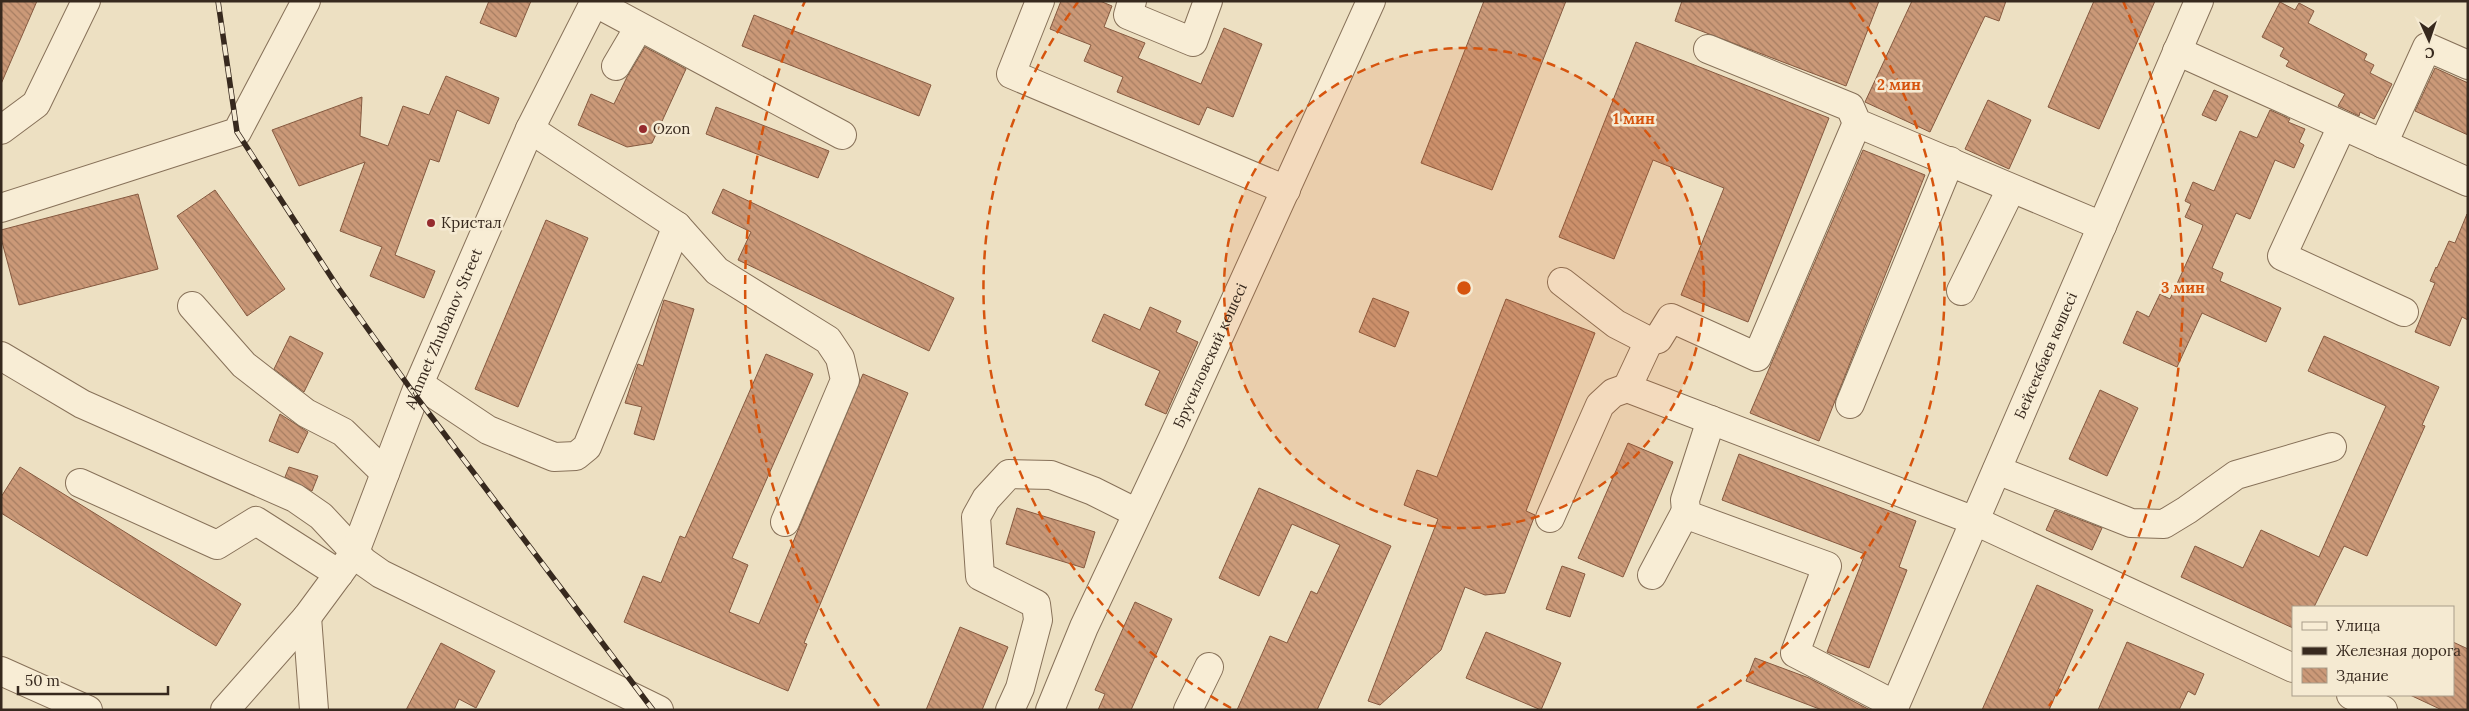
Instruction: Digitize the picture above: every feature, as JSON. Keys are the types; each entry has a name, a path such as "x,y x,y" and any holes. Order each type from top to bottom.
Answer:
{"street":[{"path":"1,130 36,104 86,1"},
{"path":"1,208 238,132 306,1"},
{"path":"1040,1 1011,74 1286,190"},
{"path":"1132,1 1128,15 1193,42 1208,1"},
{"name":"Брусиловский көшесі","path":"1050,710 1084,627 1286,190 1371,1"},
{"name":"Бейсекбаев көшесі","path":"1894,707 2199,1"},
{"path":"594,2 639,28 842,135"},
{"name":"Akhmet Zhubanov Street","path":"226,710 307,617 347,563 385,473 419,384 530,129 594,2"},
{"path":"616,66 639,28"},
{"path":"2384,144 2427,47 2468,65"},
{"path":"1708,49 1850,107 1857,123 2102,226"},
{"path":"2178,51 2468,182"},
{"path":"1562,282 1616,324 1649,341 1658,339 1672,318 1758,357 1857,123"},
{"path":"2342,126 2282,256 2404,312"},
{"path":"530,129 677,226 717,271 828,340 840,358 845,380 785,522"},
{"path":"1850,404 1950,162"},
{"path":"1961,291 2012,189"},
{"path":"419,384 488,430 554,457 576,456 587,447 677,226"},
{"path":"192,306 244,366 306,413 343,432 385,473"},
{"path":"1627,388 1649,341"},
{"path":"1,356 82,404 295,498 321,516 347,563"},
{"path":"1550,518 1600,405 1614,393 1627,388 1975,520 2292,668"},
{"path":"1652,575 1686,511 1685,500 1711,420"},
{"path":"1998,470 2131,523 2153,525 2164,524 2188,510 2236,476 2332,447"},
{"path":"1010,710 1020,688 1038,620 1036,604 980,576 976,517 986,499 1009,474 1050,476 1093,491 1137,513"},
{"path":"80,483 216,545 256,521 347,563 381,574 659,710"},
{"path":"1686,511 1690,516 1827,566 1795,652 1894,707"},
{"path":"307,617 314,710"},
{"path":"1188,710 1209,666"},
{"path":"1,671 88,710"},
{"path":"2353,696 2383,710"}],"building":[{"path":"1,1 37,1 1,84"},
{"path":"489,1 531,1 516,37 480,23"},
{"path":"1061,1 1100,1 1112,6 1104,27 1145,43 1138,58 1201,84 1224,28 1262,44 1233,117 1207,107 1199,125 1117,92 1123,77 1084,61 1091,45 1050,29"},
{"path":"1484,1 1566,1 1492,190 1421,163"},
{"path":"1682,1 1879,1 1846,86 1675,21"},
{"path":"1912,1 2006,1 1999,21 1985,16 1930,132 1865,102"},
{"path":"2094,1 2155,1 2099,129 2048,107"},
{"path":"2280,2 2295,10 2299,3 2314,11 2308,23 2367,54 2364,60 2374,65 2370,73 2392,84 2374,119 2360,112 2359,116 2338,106 2345,94 2286,66 2289,61 2280,56 2284,48 2262,37"},
{"path":"754,15 931,85 919,116 742,46"},
{"path":"1636,42 1829,118 1748,322 1681,295 1724,188 1653,160 1614,259 1559,237"},
{"path":"645,47 686,69 652,143 627,147 578,125 591,94 614,104"},
{"path":"2435,68 2468,83 2468,135 2415,111"},
{"path":"446,76 499,98 489,124 457,110 439,162 430,159 395,255 435,271 424,298 370,276 382,247 340,231 365,162 299,186 272,130 362,97 360,136 388,146 403,106 429,115"},
{"path":"2214,90 2228,96 2216,121 2202,115"},
{"path":"1988,100 2031,120 2009,169 1965,149"},
{"path":"716,107 829,151 818,178 706,134"},
{"path":"2270,110 2290,119 2288,122 2305,129 2299,142 2304,145 2294,168 2275,160 2250,219 2236,213 2212,268 2223,273 2220,281 2281,308 2266,342 2202,313 2177,367 2123,343 2137,311 2149,317 2160,294 2170,299 2201,231 2203,225 2185,217 2191,204 2185,201 2193,182 2214,191 2240,131 2257,138"},
{"path":"1863,150 1925,175 1819,441 1750,413"},
{"path":"723,189 954,298 929,351 738,260 751,232 712,213"},
{"path":"215,190 285,289 247,316 177,216"},
{"path":"138,194 158,269 19,305 1,238 1,230"},
{"path":"2467,214 2468,320 2462,317 2450,346 2415,332 2435,283 2430,281 2436,267 2449,241 2455,243"},
{"path":"546,220 588,238 518,407 475,389"},
{"path":"1373,298 1409,312 1395,347 1359,332"},
{"path":"1506,299 1595,333 1526,511 1535,515 1505,593 1485,595 1465,587 1441,650 1380,705 1368,701 1438,519 1404,505 1417,470 1437,477"},
{"path":"664,300 694,309 654,440 634,434 642,407 625,403 638,364 643,366"},
{"path":"1150,307 1181,321 1176,332 1198,342 1166,414 1145,405 1160,371 1092,341 1104,314 1140,330"},
{"path":"290,336 323,353 304,392 274,369"},
{"path":"2324,336 2439,387 2422,425 2425,426 2367,556 2344,546 2314,606 2292,606 2292,628 2181,577 2195,546 2243,568 2261,530 2319,557 2386,406 2308,371"},
{"path":"766,354 813,374 732,558 748,565 729,612 759,624 863,374 908,393 804,643 807,644 788,691 624,622 643,576 661,583 680,536 685,538"},
{"path":"2100,390 2138,408 2107,476 2069,459"},
{"path":"280,414 308,432 298,453 269,441"},
{"path":"1628,443 1673,462 1623,577 1578,558"},
{"path":"1739,454 1916,521 1899,567 1907,570 1869,668 1827,652 1865,554 1722,500"},
{"path":"20,467 241,604 216,646 1,513 1,497"},
{"path":"289,467 318,476 312,491 285,477"},
{"path":"1259,488 1391,546 1317,710 1237,710 1270,636 1287,643 1311,591 1317,594 1340,545 1292,524 1259,596 1219,578"},
{"path":"1017,508 1095,532 1084,568 1006,544"},
{"path":"2055,510 2102,528 2092,550 2046,530"},
{"path":"1562,566 1585,574 1570,617 1546,609"},
{"path":"2037,585 2093,610 2049,710 1982,710"},
{"path":"1135,602 1172,619 1131,710 1098,710 1105,694 1095,690"},
{"path":"960,627 1008,647 982,710 926,710"},
{"path":"1486,632 1561,663 1541,710 1466,678"},
{"path":"2127,642 2204,674 2195,695 2188,691 2179,710 2098,710"},
{"path":"2454,642 2468,649 2468,710 2442,710 2412,696 2454,696"},
{"path":"441,643 495,671 476,708 459,699 454,710 406,710"},
{"path":"1755,658 1809,678 1870,710 1822,710 1746,681"}],"railway":[{"path":"218,1 237,132 337,286 415,395 653,710"}],"place":[{"name":"Ozon","path":"643,129"},
{"name":"Кристал","path":"431,223"}]}
